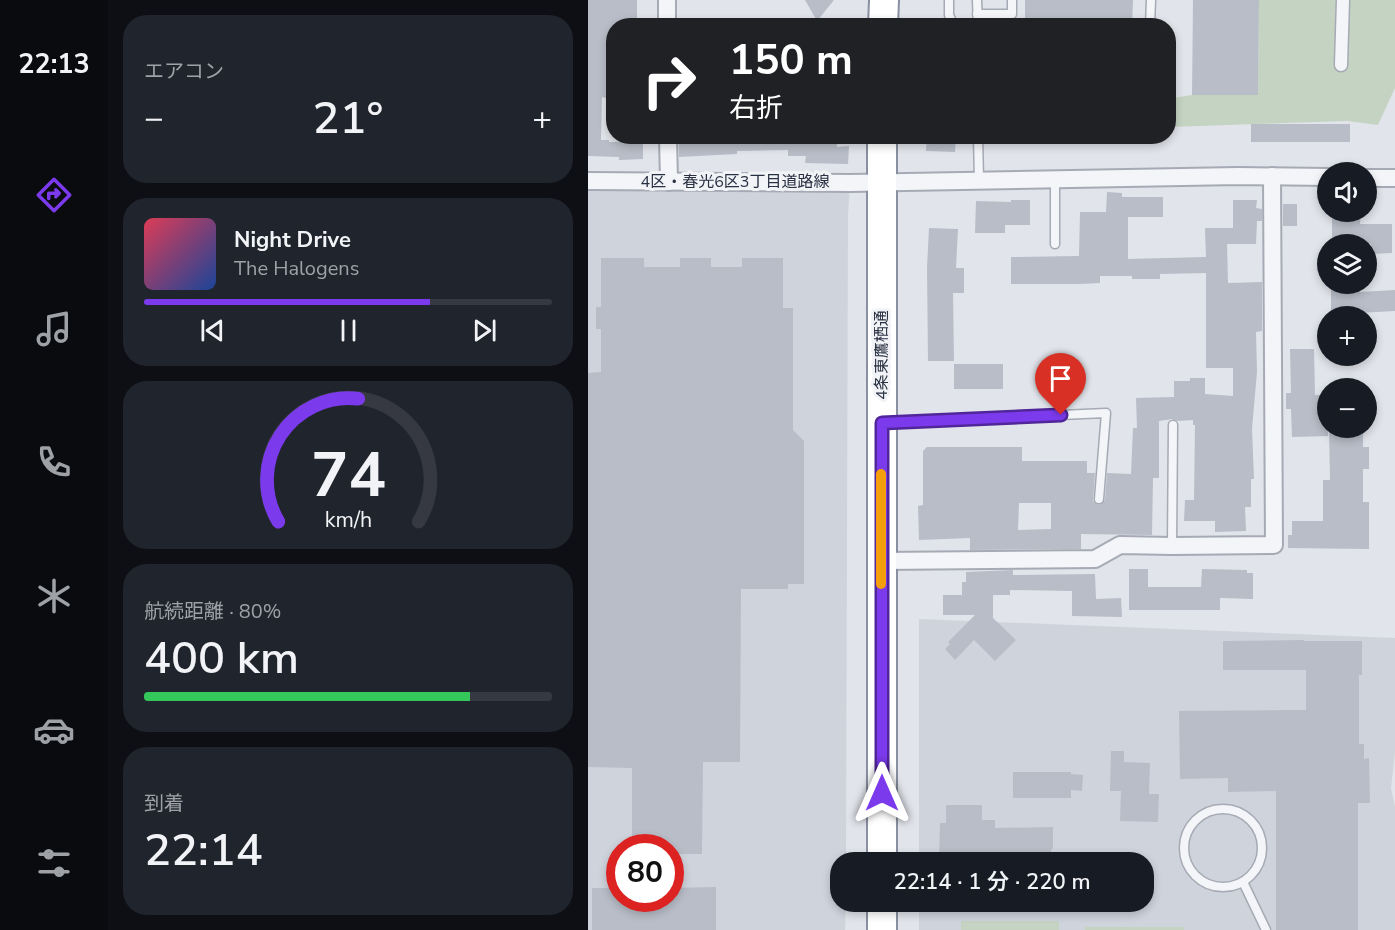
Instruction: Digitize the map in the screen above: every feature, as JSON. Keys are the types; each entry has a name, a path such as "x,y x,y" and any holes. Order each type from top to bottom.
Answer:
{"highway":[{"path":"884,0 884,18"},
{"name":"4条東鷹栖通","path":"882,144 882,852"},
{"path":"882,912 882,930"}],"street":[{"path":"667,0 667,18"},
{"path":"1341,65 1343,0"},
{"path":"668,144 669,182"},
{"path":"881,561 1095,559 1120,544 1274,545 1272,176"},
{"name":"4区・春光6区3丁目道路線","path":"588,181 882,182 1317,177"},
{"path":"1377,178 1395,178"}],"lane":[{"path":"949,0 950,18"},
{"path":"977,0 977,18"},
{"path":"977,14 1012,14 1012,0"},
{"path":"1150,18 1151,0"},
{"path":"978,144 979,180"},
{"path":"1054,244 1055,179"},
{"path":"882,423 1106,413 1099,499"},
{"path":"1172,546 1173,425"},
{"path":"1213,810 1234,810 1243,814 1257,828 1261,838 1261,858 1257,867 1243,882 1233,886 1213,886 1195,876 1189,868 1183,849 1185,838 1189,828 1203,814 1213,810"},
{"path":"1243,882 1266,930"}],"shaded area":[{"path":"588,181 850,183 848,215 846,852 830,852 830,912 846,912 845,930 588,930"},
{"path":"919,619 1395,638 1395,753 1391,788 1395,807 1395,930 919,930 919,912 1154,912 1154,852 919,852"}],"green space":[{"path":"1259,0 1395,0 1395,88 1378,125 1347,121 1176,127 1176,97 1192,95 1258,95"},
{"path":"961,921 1059,921 1059,930 961,930"},
{"path":"1085,927 1184,927 1184,930 1085,930"}],"building":[{"path":"588,0 637,0 637,18 606,18 606,98 602,97 601,140 606,140 606,144 643,144 643,159 619,160 619,157 588,156"},
{"path":"805,0 834,0 819,18 815,18"},
{"path":"1025,0 1133,0 1132,18 1025,18"},
{"path":"1193,0 1259,0 1258,95 1192,95"},
{"path":"1251,124 1350,124 1350,142 1251,142"},
{"path":"679,144 837,144 837,147 849,146 848,164 805,163 806,156 788,156 788,150 737,151 737,154 679,157"},
{"path":"926,144 956,144 955,152 926,151"},
{"path":"1107,192 1122,193 1122,197 1163,197 1163,217 1128,217 1128,259 1206,257 1205,228 1233,228 1233,200 1257,200 1256,208 1262,209 1262,221 1257,221 1256,244 1227,244 1228,283 1262,282 1262,331 1256,332 1257,372 1252,429 1254,479 1251,479 1251,507 1245,507 1246,531 1215,532 1215,521 1184,521 1185,500 1194,500 1195,425 1193,425 1193,420 1172,419 1159,421 1159,478 1153,478 1152,535 1081,534 1081,549 970,550 970,538 919,540 918,506 923,505 923,451 927,447 1022,447 1022,461 1087,461 1087,473 1095,473 1093,501 1099,505 1105,500 1107,473 1131,474 1133,428 1137,428 1136,398 1174,397 1174,381 1190,381 1190,378 1205,378 1205,394 1233,396 1233,368 1206,368 1206,273 1160,274 1160,279 1100,276 1100,283 1011,284 1011,257 1079,256 1080,212 1106,212","holes":["1019,503 1051,503 1051,529 1018,530"]},
{"path":"1011,200 1030,200 1030,225 1005,225 1005,233 975,233 976,201 1011,202"},
{"path":"1283,204 1297,204 1297,226 1283,226"},
{"path":"1332,222 1392,224 1392,253 1377,254 1377,234 1332,234"},
{"path":"929,228 958,229 956,268 964,268 964,293 953,293 954,361 928,361"},
{"path":"601,258 644,258 644,267 680,267 680,258 711,258 711,267 742,267 742,258 783,258 783,308 793,308 793,430 804,441 804,584 788,584 788,589 741,589 740,762 703,762 702,854 684,854 684,834 632,834 632,768 588,767 588,373 601,372 601,329 596,329 596,307 601,307"},
{"path":"1395,290 1395,311 1377,312 1377,306 1331,306 1331,294 1377,294 1377,291"},
{"path":"1290,349 1314,349 1317,436 1292,437 1291,409 1286,409 1286,393 1291,393"},
{"path":"954,364 1003,364 1003,389 954,389"},
{"path":"1329,438 1363,438 1363,447 1369,447 1369,469 1363,469 1363,502 1369,502 1369,549 1288,548 1288,535 1292,535 1292,521 1323,521 1323,480 1330,480"},
{"path":"1129,569 1148,569 1148,587 1201,587 1202,569 1247,570 1247,573 1253,573 1253,599 1220,598 1220,610 1129,610"},
{"path":"1013,570 1013,575 1095,574 1096,599 1121,598 1122,617 1072,616 1072,591 1010,590 1010,595 993,595 993,618 1016,640 995,661 974,640 955,660 945,649 950,644 948,642 975,615 943,615 943,595 962,595 962,582 966,582 966,572"},
{"path":"1223,641 1362,641 1362,675 1359,675 1359,744 1364,744 1364,759 1369,758 1370,803 1358,803 1358,930 1276,930 1276,791 1228,792 1228,778 1180,779 1179,711 1306,710 1306,670 1223,670"},
{"path":"1111,751 1124,751 1124,762 1150,763 1149,794 1159,794 1158,822 1120,821 1121,791 1110,791"},
{"path":"1013,772 1071,772 1071,774 1083,775 1082,791 1071,790 1071,798 1013,798"},
{"path":"946,805 982,805 982,820 995,820 995,828 1053,827 1053,849 1051,852 939,852 940,823 946,823"},
{"path":"716,887 716,930 592,930 592,888 606,888 606,912 684,912 684,888"}],"slow traffic":[{"path":"881,474 881,584"}],"route":[{"path":"882,793 882,423 1061,415"}]}
